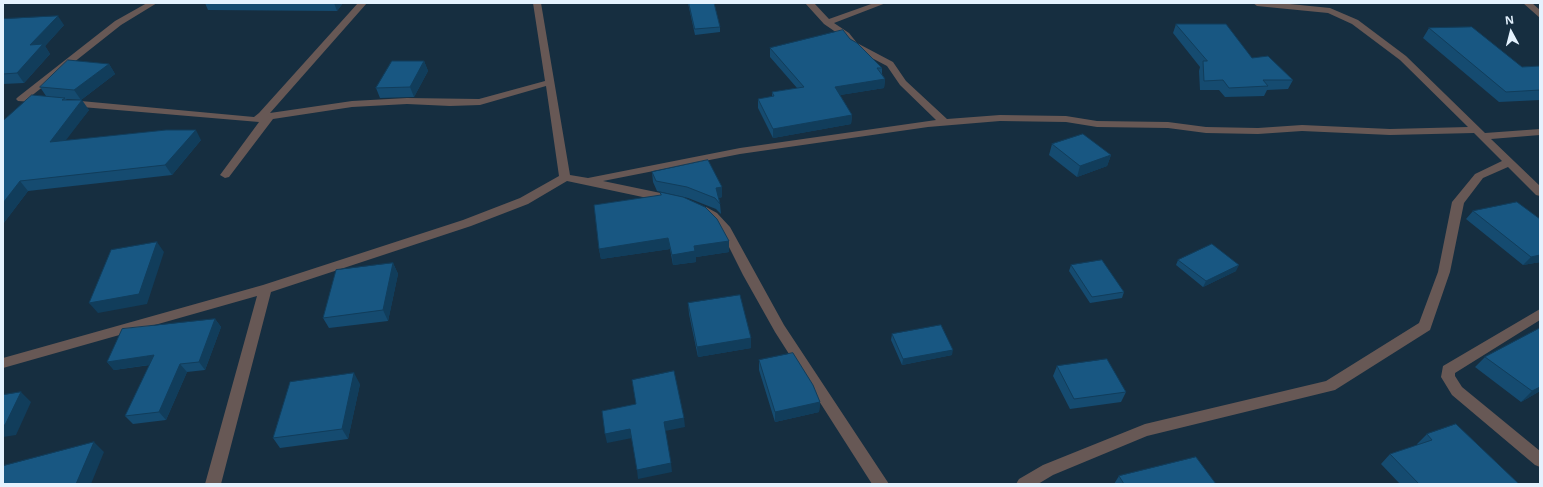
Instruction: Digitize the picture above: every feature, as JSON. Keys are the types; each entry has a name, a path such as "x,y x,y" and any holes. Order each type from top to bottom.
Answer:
{"street":[{"path":"153,3 118,23 21,99 256,120 263,115 363,3"},
{"path":"538,3 565,177"},
{"path":"809,3 827,22 846,34 854,45 890,64 903,83 944,122"},
{"path":"827,22 882,3"},
{"path":"1258,3 1330,12 1355,22 1403,58 1540,192"},
{"path":"1527,3 1540,15"},
{"path":"225,176 250,140 270,116 352,104 407,101 450,103 480,102 550,82"},
{"path":"587,181 740,151 944,122 1000,118 1044,118 1097,124 1168,125 1206,130 1258,131 1302,128 1390,132 1540,132"},
{"path":"1024,484 1048,470 1145,430 1330,386 1425,326 1444,272 1458,202 1479,176 1510,162"},
{"path":"3,363 266,289 467,223 524,201 565,177 690,204 711,213 724,227 772,317 881,484"},
{"path":"213,484 266,289"},
{"path":"1540,314 1448,370 1448,377 1457,391 1540,460"}],"building":[{"path":"689,3 714,3 720,27 695,29"},
{"path":"58,16 30,45 43,44 17,73 3,74 3,19"},
{"path":"1176,24 1226,24 1252,58 1268,56 1293,80 1263,80 1268,86 1229,88 1223,80 1204,81 1203,61 1207,61"},
{"path":"1472,27 1522,67 1540,66 1540,90 1506,92 1429,28"},
{"path":"843,30 850,39 857,43 882,68 877,68 885,79 835,87 852,115 773,129 758,99 774,96 772,92 804,87 770,48"},
{"path":"68,60 109,64 74,90 40,87"},
{"path":"392,61 424,61 410,87 376,88"},
{"path":"32,95 65,98 62,100 82,100 50,142 166,130 196,130 165,165 20,181 3,203 3,121"},
{"path":"1083,134 1111,155 1080,166 1052,144"},
{"path":"708,160 722,187 716,188 720,204 715,198 687,187 656,181 652,172"},
{"path":"660,192 683,197 705,207 717,219 729,241 694,246 695,251 672,255 668,238 599,249 594,205 661,195"},
{"path":"1517,202 1540,219 1540,255 1531,257 1473,211"},
{"path":"157,242 139,294 89,303 111,250"},
{"path":"1212,244 1239,265 1206,281 1178,260"},
{"path":"1102,260 1124,292 1092,297 1071,265"},
{"path":"393,263 383,310 323,318 336,270"},
{"path":"740,295 751,338 697,347 688,303"},
{"path":"215,319 199,362 180,364 159,412 125,416 154,355 107,362 122,329"},
{"path":"941,325 953,350 903,359 892,334"},
{"path":"1540,328 1540,387 1532,391 1485,357"},
{"path":"793,353 813,385 820,402 775,412 759,360"},
{"path":"1107,359 1126,392 1074,399 1057,366"},
{"path":"674,371 684,418 664,422 671,463 637,470 630,429 605,434 602,411 636,404 632,380"},
{"path":"354,373 342,429 273,438 290,382"},
{"path":"21,392 5,425 3,425 3,395"},
{"path":"1456,424 1519,484 1419,484 1390,454 1432,440 1427,434"},
{"path":"94,442 76,484 3,484 3,466"},
{"path":"1196,457 1216,484 1124,484 1119,476"}]}
